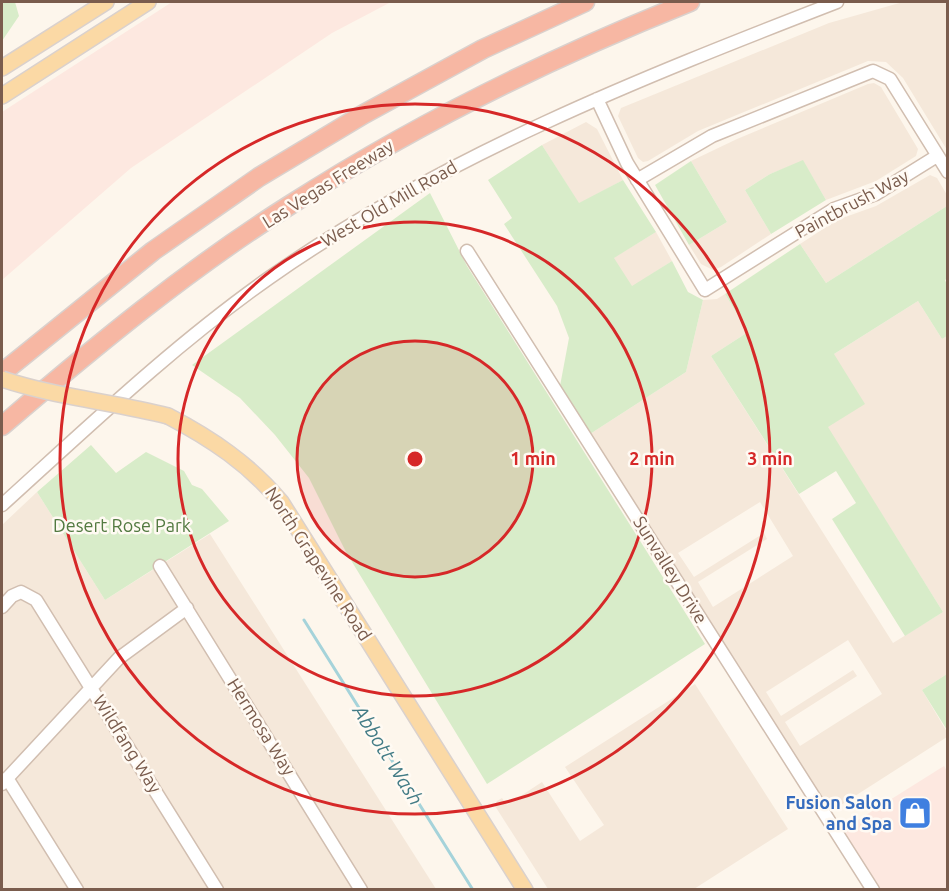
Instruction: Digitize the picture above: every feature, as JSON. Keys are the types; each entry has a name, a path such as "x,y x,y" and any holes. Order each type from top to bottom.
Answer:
{"highway":[{"path":"2,373 153,251 259,177 364,114 483,49 585,2"},
{"name":"Las Vegas Freeway","path":"2,426 121,326 182,279 289,205 497,86 595,40 690,2"}],"main road":[{"path":"2,68 106,2"},
{"path":"2,96 148,2"},
{"name":"North Grapevine Road","path":"2,379 69,397 112,402 168,416 230,452 261,478 281,502 525,890"}],"street":[{"name":"West Old Mill Road","path":"2,505 139,381 268,278 337,233 427,179 597,99 837,2"},
{"path":"597,99 637,180 712,136 873,71 890,79 948,172"},
{"name":"Paintbrush Way","path":"637,180 705,290 834,209 876,194 937,156"},
{"name":"Sunvalley Drive","path":"467,251 873,890"},
{"name":"Hermosa Way","path":"160,566 361,890"},
{"name":"Wildfang Way","path":"2,607 12,596 21,592 36,600 217,890"},
{"path":"77,890 4,781 119,658 187,608"}],"shaded area":[{"path":"172,2 391,2 332,33 131,168 2,280 2,112"},
{"path":"903,2 947,2 947,150 903,78 886,62 868,61 698,131 648,161 643,162 638,158 618,116 621,108 829,23"},
{"path":"874,83 881,87 918,149 916,156 876,181 826,200 803,161 770,174 745,190 771,234 721,267 713,270 701,264 689,245 727,222 691,161 737,139"},
{"path":"586,122 597,129 623,180 579,204 542,145"},
{"path":"930,175 937,178 947,195 947,206 826,283 800,244 837,220 876,206"},
{"path":"656,232 672,261 632,287 613,258"},
{"path":"725,294 748,332 711,356 893,643 943,612 827,427 834,354 918,301 942,339 947,336 947,674 922,690 947,732 947,737 830,812 590,434 686,372 703,300 717,299","holes":["760,502 793,556 713,607 698,582 767,539 764,533 694,577 678,553","848,640 882,694 800,746 785,722 857,676 853,670 781,716 766,692"]},
{"path":"37,492 105,600 210,534 436,889 2,890 2,525"},
{"path":"695,684 788,829 694,889 548,889 495,806 497,801 502,798 507,805 542,782 580,841 604,825 565,767"},
{"path":"944,766 947,771 947,889 879,889 842,830"}],"green space":[{"path":"2,2 15,2 19,16 2,41"},
{"path":"542,145 579,203 623,180 656,232 614,258 632,286 672,261 688,292 703,300 686,372 590,434 560,386 569,338 557,306 504,224 512,218 488,180"},
{"path":"803,160 826,200 771,234 745,190 770,174"},
{"path":"691,161 727,222 689,245 655,185"},
{"path":"430,193 467,266 705,644 487,784 346,552 309,478 275,435 240,398 192,365"},
{"path":"947,206 948,278 945,280 947,285 947,336 942,339 918,301 834,354 865,404 828,427 943,612 905,636 832,519 856,503 836,471 799,494 711,356 748,332 725,294 800,244 826,283"},
{"name":"Desert Rose Park","path":"91,445 116,473 146,452 184,471 192,485 202,489 229,521 105,600 37,492"},
{"path":"947,674 947,730 922,690"}],"waterway":[{"name":"Abbott Wash","path":"304,620 473,890"}],"place":[{"name":"Fusion Salon and Spa","path":"915,813"}]}
